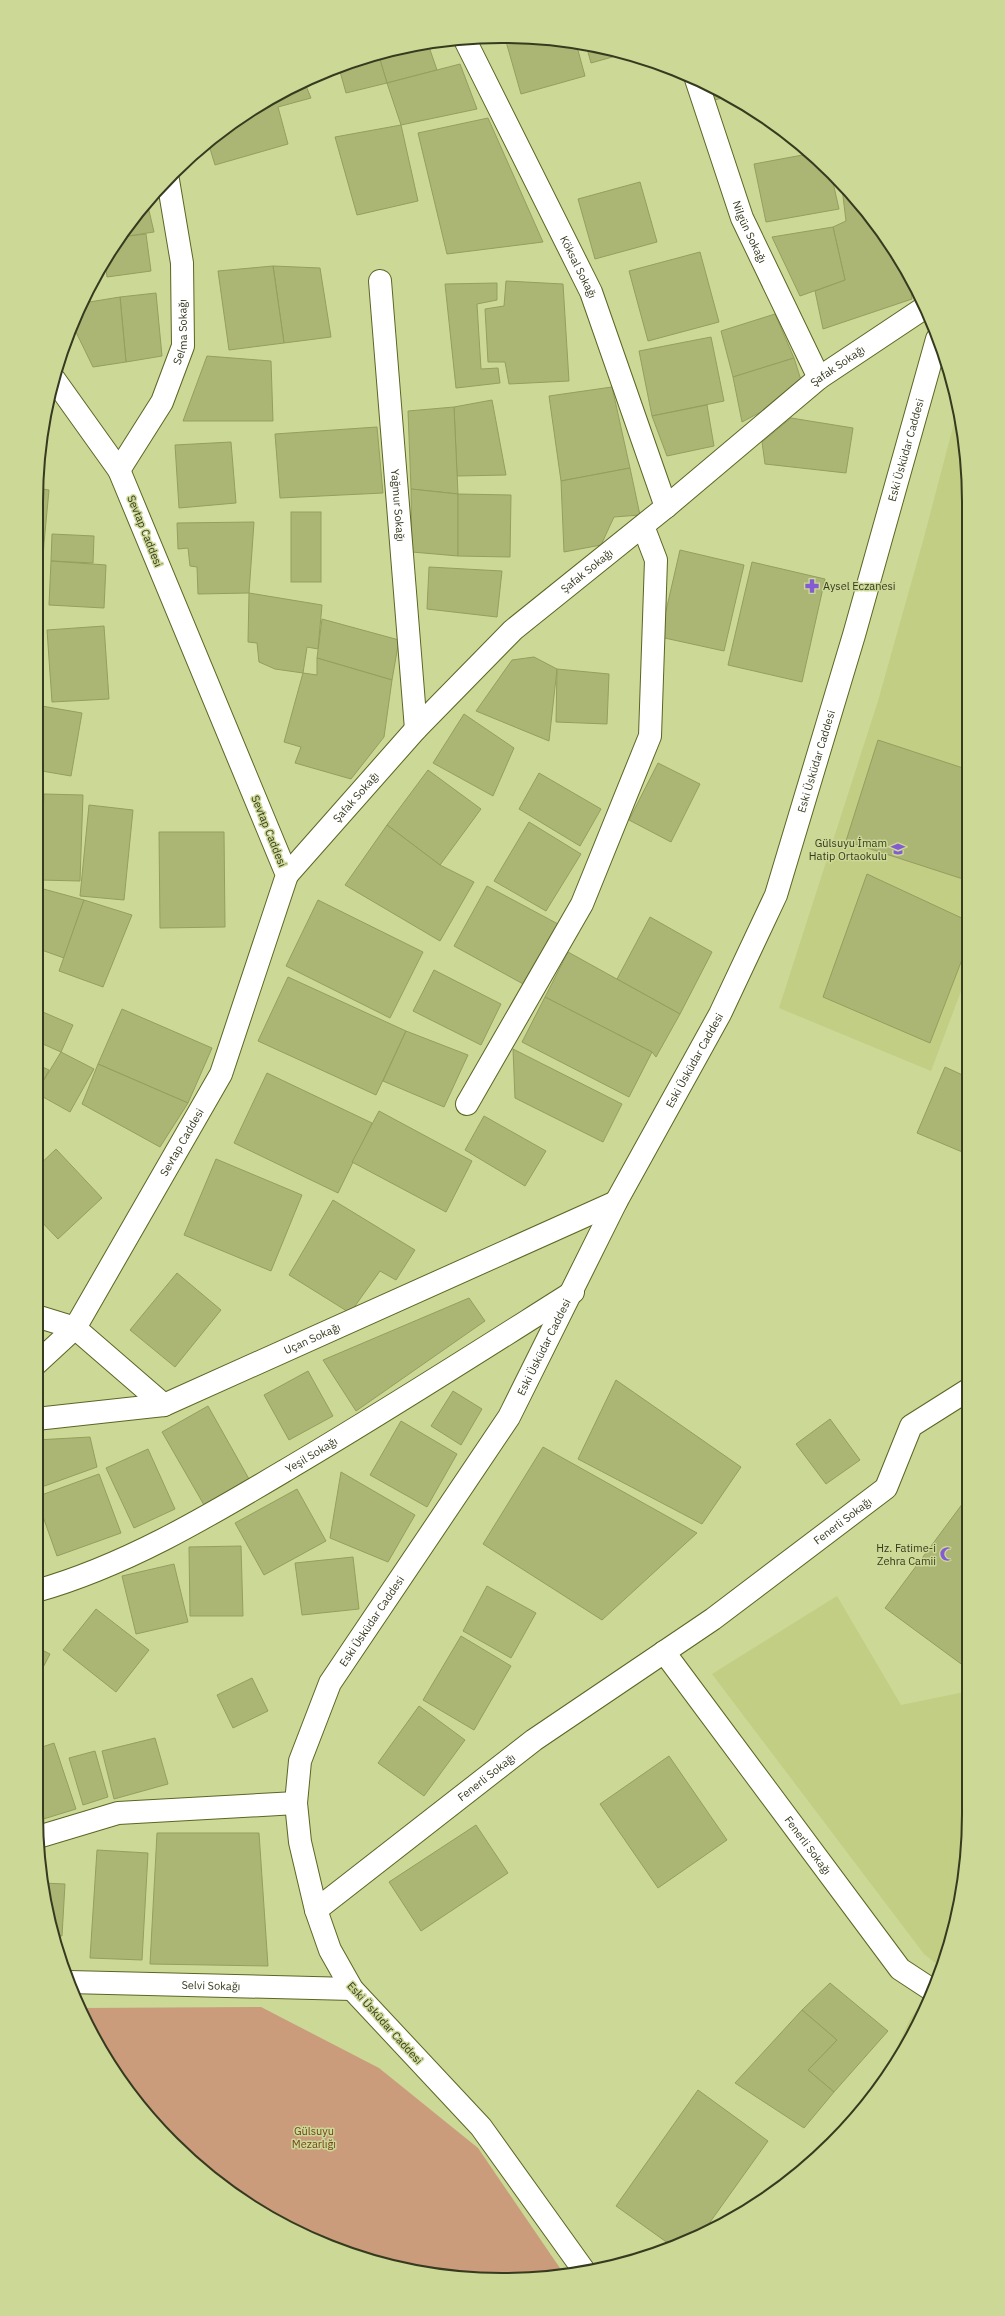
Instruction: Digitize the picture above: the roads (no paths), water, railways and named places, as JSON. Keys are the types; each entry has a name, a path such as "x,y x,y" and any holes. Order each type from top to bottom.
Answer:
{"street":[{"name":"Köksal Sokağı","path":"467,44 592,292 666,508"},
{"name":"Nilgün Sokağı","path":"699,87 742,218 819,378"},
{"name":"Selma Sokağı","path":"120,470 162,402 183,346 182,263 169,187"},
{"name":"Yağmur Sokağı","path":"380,282 416,729"},
{"name":"Şafak Sokağı","path":"287,875 416,729 513,630 666,508 819,378 920,311"},
{"name":"Eski Üsküdar Caddesi","path":"581,2266 481,2127 352,1989 330,1950 316,1910 300,1842 296,1803 300,1761 330,1683 509,1417 573,1292 616,1202 720,1014 776,895 854,635 935,347"},
{"name":"Sevtap Caddesi","path":"59,385 120,470 287,875 221,1074 75,1328"},
{"path":"466,1104 582,904 650,736 656,560 643,526"},
{"name":"Uçan Sokağı","path":"43,1418 164,1405 616,1202"},
{"name":"Yeşil Sokağı","path":"43,1589 70,1582 131,1556 218,1511 357,1428 573,1292"},
{"path":"43,1318 75,1328 164,1405"},
{"path":"43,1358 75,1328"},
{"name":"Fenerli Sokağı","path":"316,1910 534,1740 713,1620 886,1488 911,1426 962,1394"},
{"name":"Fenerli Sokağı","path":"664,1652 900,1969 928,1987"},
{"path":"44,1835 118,1813 296,1803"},
{"name":"Selvi Sokağı","path":"75,1982 352,1989"}],"place":[{"name":"Aysel Eczanesi","path":"812,586"},
{"name":"Gülsuyu İmam Hatip Ortaokulu","path":"898,849"},
{"name":"Hz. Fatime-i Zehra Camii","path":"947,1554"}],"park label":[{"name":"Gülsuyu Mezarlığı","path":"314,2137"}]}
